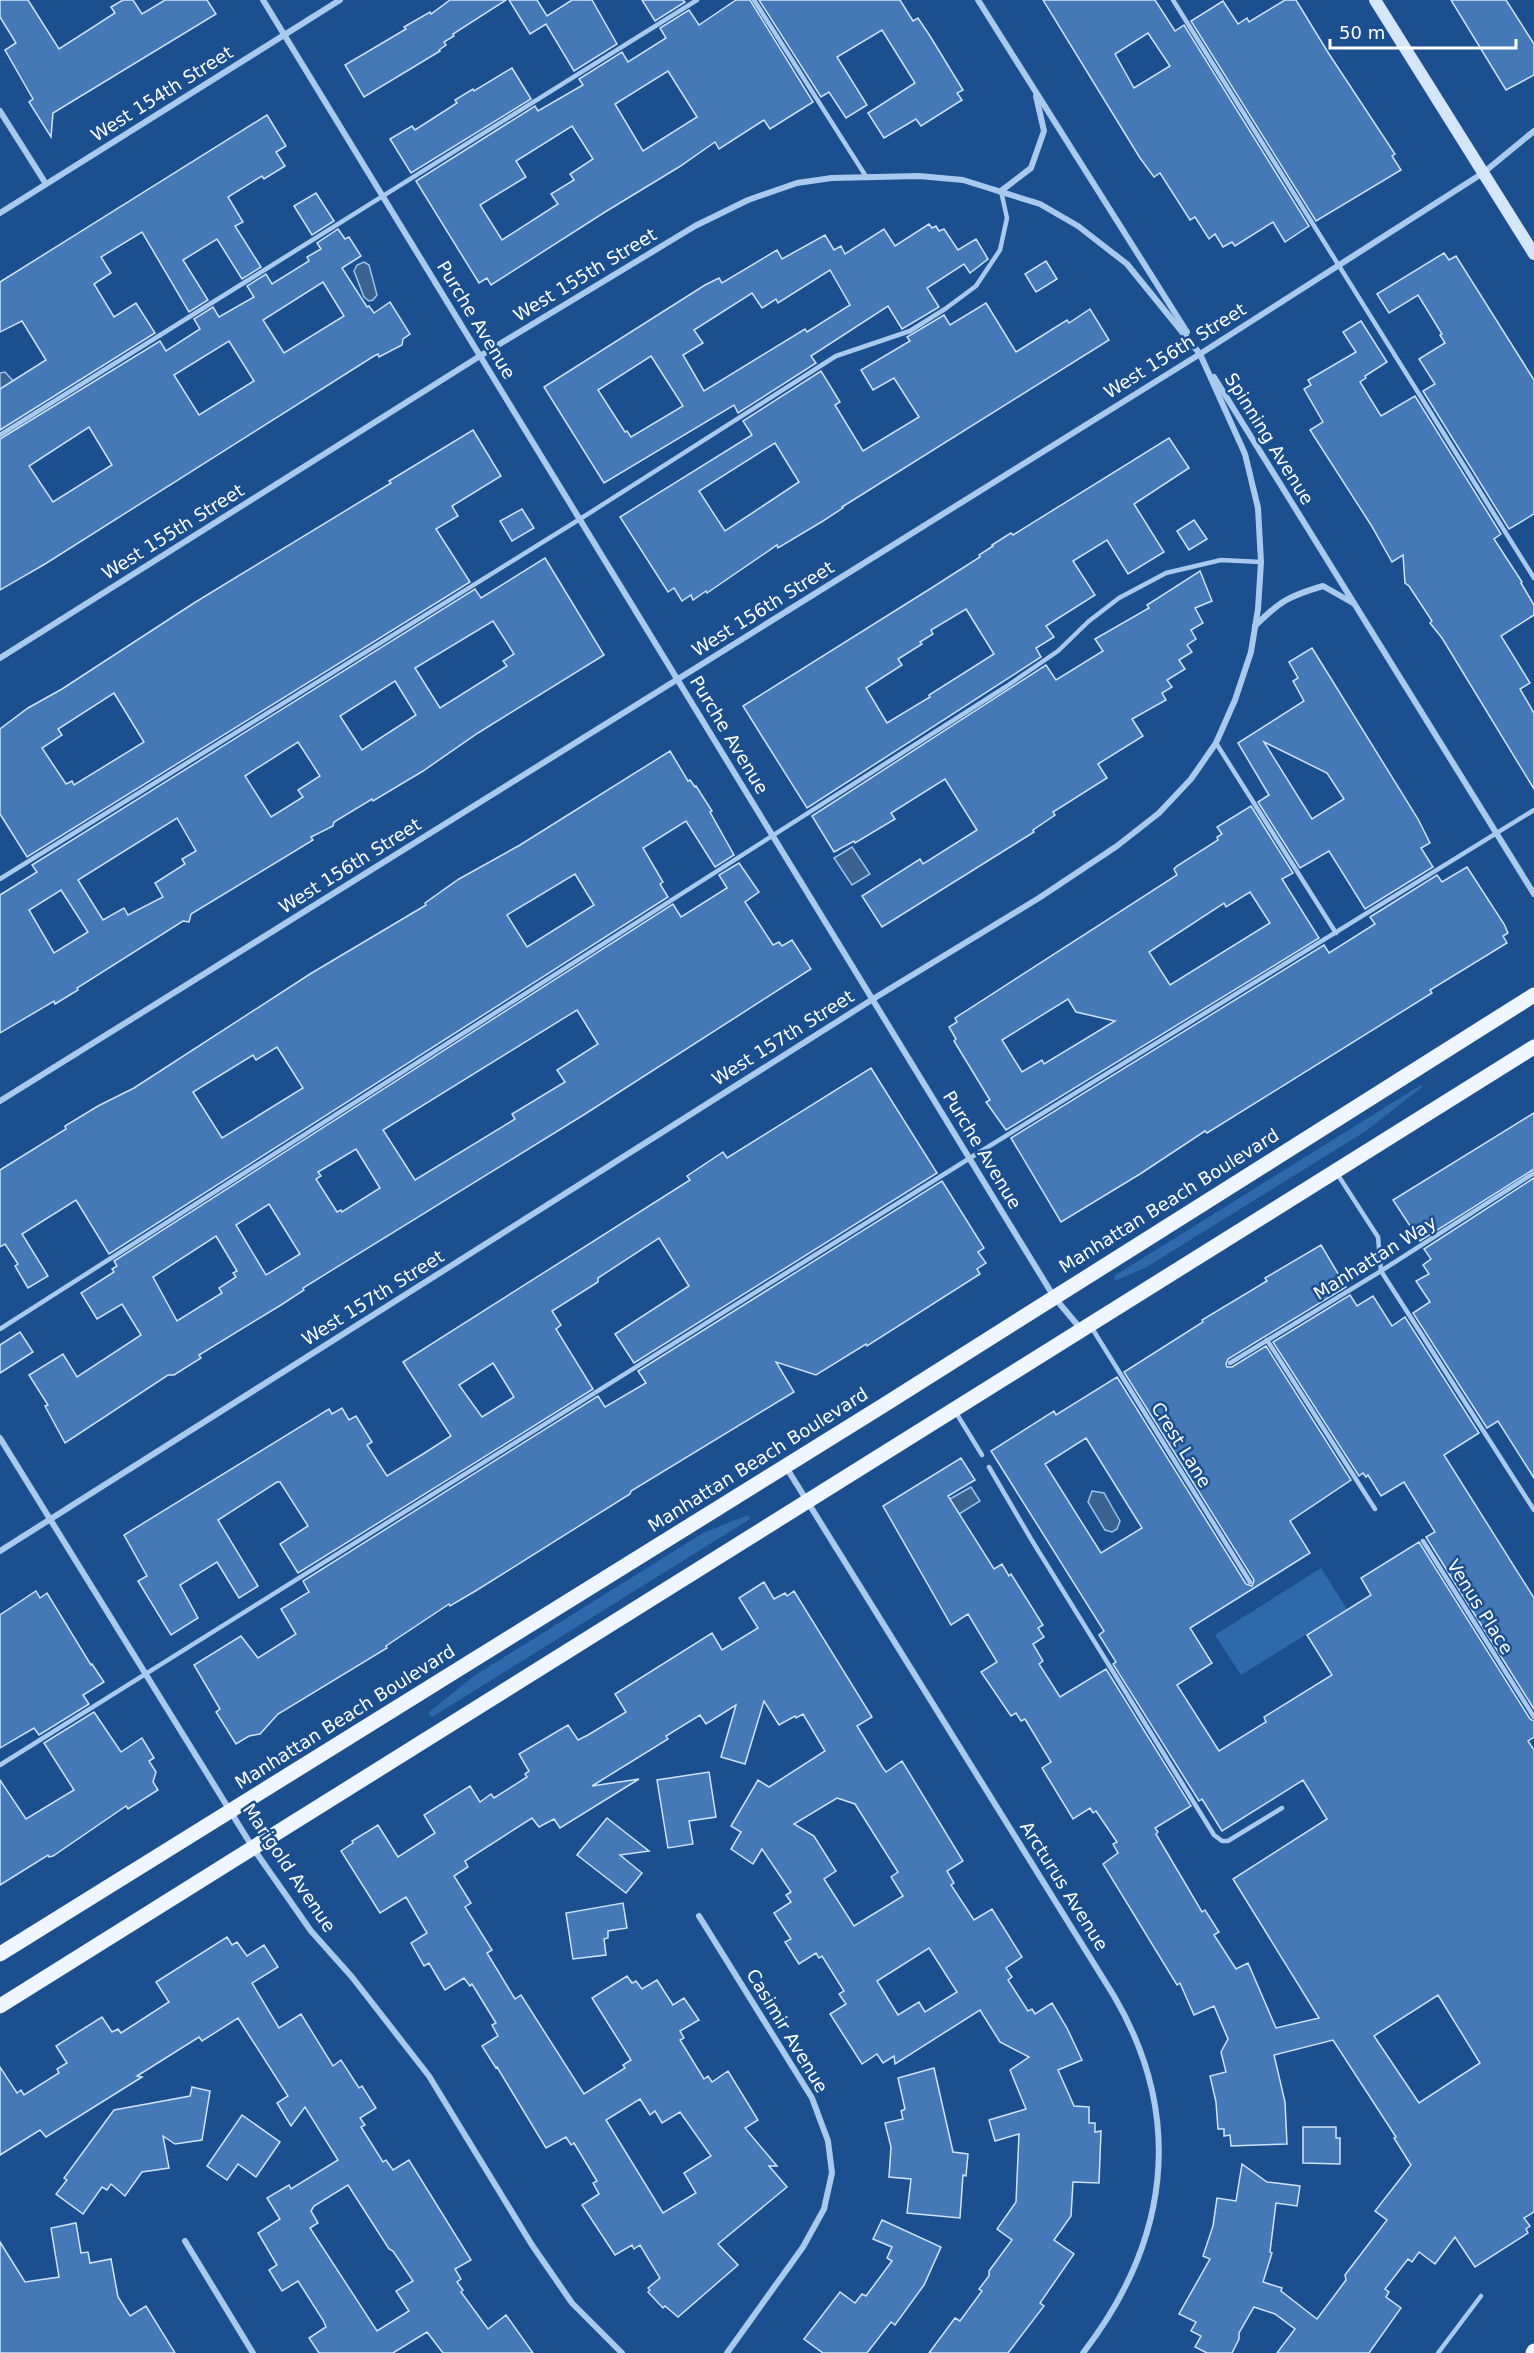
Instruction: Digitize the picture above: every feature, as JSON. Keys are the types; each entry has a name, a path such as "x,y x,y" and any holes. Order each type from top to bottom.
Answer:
{"main road":[{"path":"1375,0 1534,254"},
{"name":"Manhattan Beach Boulevard","path":"0,1954 786,1466 1534,995"},
{"path":"0,2006 808,1502 1085,1325 1534,1047"}],"street":[{"name":"Purche Avenue","path":"263,0 1054,1297 1085,1325"},
{"name":"West 154th Street","path":"0,213 340,0"},
{"name":"Spinning Avenue","path":"978,0 1534,894"},
{"path":"1001,191 1031,168 1044,131 1034,90"},
{"path":"0,111 46,184"},
{"name":"West 156th Street","path":"0,1101 1200,354 1483,173 1534,132"},
{"name":"West 155th Street","path":"0,658 480,356 695,226 748,200 797,183 832,178 919,176 963,180 1040,204 1078,226 1127,264 1200,354"},
{"name":"West 157th Street","path":"0,1551 873,999 1039,898 1117,846 1159,813 1191,779 1216,743 1235,700 1251,652 1258,609 1261,562 1258,508 1245,454 1200,354"},
{"path":"1255,626 1276,605 1293,595 1323,586 1353,603"},
{"name":"Marigold Avenue","path":"0,1438 254,1848 311,1931 352,1977 429,2076 532,2245 572,2304 622,2353"},
{"name":"Arcturus Avenue","path":"786,1466 1128,2020 1150,2083 1158,2124 1160,2177 1149,2230 1132,2277 1083,2353"},
{"name":"Casimir Avenue","path":"699,1916 812,2098 828,2141 832,2173 824,2209 803,2247 727,2353"},
{"path":"184,2241 254,2353"}],"lane":[{"path":"0,435 697,0"},
{"path":"754,0 867,178"},
{"path":"1173,0 1337,266 1534,578"},
{"path":"0,879 580,519 836,356 910,331 976,286 1000,250 1007,218 1001,191"},
{"path":"0,1329 1007,686 1058,651 1089,621 1119,598 1166,573 1221,560 1261,562"},
{"path":"1216,743 1336,933"},
{"path":"0,1765 970,1158 1534,810"},
{"path":"1335,1170 1378,1237 1382,1271 1534,1510"},
{"name":"Manhattan Way","path":"1230,1363 1382,1271 1534,1173"},
{"name":"Crest Lane","path":"1085,1325 1250,1582"},
{"path":"1267,1340 1375,1509"},
{"path":"953,1408 982,1455"},
{"path":"989,1467 1214,1835 1228,1841 1282,1808"},
{"name":"Venus Place","path":"1423,1541 1534,1717"},
{"path":"1438,2353 1481,2296"}],"shaded area":[{"path":"364,262 369,265 377,295 369,301 364,297 354,271 357,265"},
{"path":"5,372 14,382 0,404 0,373"},
{"path":"852,847 870,874 852,885 834,858"},
{"path":"1421,1085 1422,1087 1366,1131 1145,1268 1115,1281 1114,1276"},
{"path":"971,1487 980,1501 948,1521 944,1494 950,1499"},
{"path":"1092,1491 1104,1493 1120,1521 1117,1529 1112,1532 1105,1530 1088,1502"},
{"path":"748,1515 750,1519 432,1717 428,1713 474,1676 703,1533"},
{"path":"1321,1568 1347,1609 1241,1675 1215,1635"}],"building":[{"path":"0,0 28,0 59,49 115,13 111,7 123,0 133,0 142,14 165,0 207,0 216,14 53,113 51,137 29,102 33,99 5,50 16,43 0,17"},
{"path":"450,0 506,0 453,34 454,36 444,42 446,45 440,51 364,97 345,65 406,29 404,27 430,12 431,14"},
{"path":"509,0 537,0 547,16 572,0 592,0 617,44 574,71 546,24 530,34"},
{"path":"642,0 683,0 685,2 655,21"},
{"path":"736,0 750,0 813,102 770,129 764,120 719,149 715,142 491,285 487,278 479,283 416,181 535,106 538,111 583,85 579,79 622,52 628,62 666,38 660,28 689,10 699,25","holes":["668,71 697,117 643,151 615,104","572,126 593,159 570,174 574,180 551,194 558,204 502,240 480,205 526,177 516,161"]},
{"path":"759,0 900,0 913,21 918,18 930,36 963,90 957,93 962,100 921,126 916,119 884,138 868,113 915,83 882,30 837,57 867,105 846,118 829,92 821,97"},
{"path":"1043,0 1155,0 1175,31 1184,25 1309,226 1285,242 1273,222 1235,246 1232,242 1223,247 1215,234 1209,239 1195,217 1190,220 1160,173 1154,177","holes":["1148,33 1170,66 1134,88 1115,54"]},
{"path":"1285,0 1296,0 1395,154 1392,156 1401,170 1316,221 1191,21 1223,1 1238,24 1247,18 1249,22"},
{"path":"1451,0 1506,0 1534,44 1534,75 1506,90"},
{"path":"512,68 531,99 411,173 390,139 412,126 415,130 457,103 455,100"},
{"path":"267,115 286,146 276,152 285,166 264,179 262,176 228,197 243,222 235,226 261,267 242,279 217,239 183,260 208,300 189,312 142,232 101,257 111,273 94,284 114,317 136,303 155,333 0,430 0,389 46,360 22,321 0,332 0,282"},
{"path":"316,193 334,221 312,235 294,206"},
{"path":"929,224 932,228 936,226 939,231 944,229 958,250 976,239 988,259 970,273 964,264 927,288 939,307 902,329 888,306 811,356 816,363 738,413 734,405 604,483 544,387 705,285 719,278 722,283 777,250 782,259 825,235 834,250 841,246 845,254 884,229 895,246","holes":["830,270 850,305 807,332 805,329 704,391 683,355 703,343 694,330 752,293 762,308 776,299 778,303","651,356 683,406 631,437 627,431 625,432 598,390"]},
{"path":"338,229 345,239 349,237 361,256 342,268 367,307 369,306 374,313 390,302 410,334 403,339 402,345 379,357 378,354 374,356 45,564 0,590 0,439 160,341 166,351 200,329 194,319 213,307 219,317 254,297 247,286 266,274 272,284 309,261 307,257 321,249 317,243","holes":["323,282 344,316 284,353 263,320","229,341 254,381 199,415 174,375","89,427 112,465 53,502 29,466"]},
{"path":"1444,253 1449,260 1456,256 1534,380 1534,514 1509,529 1423,391 1435,384 1419,359 1445,343 1440,335 1442,334 1418,295 1389,313 1377,294"},
{"path":"1046,261 1057,279 1036,292 1025,274"},
{"path":"986,303 1016,352 1067,320 1069,323 1090,309 1109,340 823,521 778,548 777,545 707,593 706,591 693,600 691,595 682,601 674,588 668,592 620,517 752,435 743,421 821,371 840,402 835,405 863,451 919,417 894,378 873,390 861,370 910,341 907,337 944,315 950,325","holes":["775,443 799,482 725,531 699,491"]},
{"path":"1361,321 1387,362 1365,376 1366,378 1360,382 1381,416 1415,396 1501,534 1494,539 1534,605 1534,615 1501,636 1530,683 1520,689 1534,713 1534,789 1442,638 1430,623 1432,621 1405,583 1403,555 1392,562 1310,430 1323,422 1304,389 1311,385 1308,380 1356,352 1343,332"},
{"path":"473,430 501,476 452,506 458,516 436,529 470,582 27,857 0,814 0,729 28,708 62,689 194,603 391,483 389,481","holes":["114,693 144,742 74,785 72,781 66,784 42,748 62,735 58,729"]},
{"path":"1169,438 1189,468 1134,504 1164,552 1128,574 1107,540 1073,561 1095,595 1046,626 1054,637 1036,648 1041,657 807,808 743,706 980,557 979,555 992,545 1011,533 1013,535","holes":["966,609 994,654 887,723 866,688 902,665 898,659 922,644 920,642 933,634 931,630"]},
{"path":"522,509 534,528 512,541 500,521"},
{"path":"1194,520 1207,539 1189,550 1177,531"},
{"path":"545,558 604,655 478,733 423,771 334,822 333,826 311,837 313,840 191,914 189,922 183,921 77,988 78,990 55,1004 54,1001 0,1033 0,895 37,872 32,865 475,589 481,598","holes":["493,621 514,654 503,661 507,666 440,708 415,668","395,681 416,715 362,750 340,716","298,742 320,776 298,790 303,797 271,817 245,776","177,818 196,851 182,859 185,864 155,883 163,897 128,915 124,908 103,920 78,880","61,890 88,932 54,953 29,910"]},
{"path":"1200,571 1212,601 1195,608 1203,623 1191,630 1196,639 1187,645 1192,652 1179,660 1185,669 1167,680 1172,687 1162,693 1166,700 1132,719 1143,736 1098,764 1107,778 1053,812 1055,815 1033,830 1034,832 882,927 862,896 920,859 923,864 977,830 945,779 891,813 895,819 855,843 854,841 834,852 812,816 1046,665 1056,680 1103,651 1095,639 1149,608 1147,605"},
{"path":"1312,648 1418,819 1430,843 1421,848 1433,867 1365,909 1329,851 1300,868 1258,802 1269,795 1238,743 1304,701 1293,681 1298,678 1289,662","holes":["1264,742 1327,773 1344,799 1312,819"]},
{"path":"670,751 688,781 690,780 696,786 712,811 710,812 734,855 715,867 686,821 643,848 663,882 660,884 668,897 109,1254 76,1200 22,1234 48,1276 28,1288 15,1266 18,1264 5,1244 0,1247 0,1170 66,1129 65,1126 134,1088 310,974 426,905 425,903 459,879 520,845","holes":["575,874 594,905 527,947 507,915","277,1047 303,1088 222,1138 193,1092 253,1055 256,1060"]},
{"path":"1251,806 1293,873 1282,879 1319,938 1006,1130 986,1102 990,1100 954,1041 956,1039 949,1027 957,1022 955,1018 1177,875 1174,869 1177,866 1218,840 1217,837 1222,834 1217,827","holes":["1250,892 1270,923 1170,985 1149,952 1224,903 1226,907","1068,999 1076,1012 1115,1021 1044,1064 1042,1060 1022,1072 1002,1040"]},
{"path":"739,863 759,892 745,902 773,945 779,942 782,946 792,940 811,969 585,1114 303,1288 304,1290 281,1305 199,1355 201,1358 174,1375 168,1375 65,1443 45,1406 48,1405 29,1375 63,1354 77,1377 141,1335 122,1304 97,1319 81,1293 114,1272 112,1269 117,1266 114,1261 673,904 681,917 727,888 719,875","holes":["577,1010 598,1044 557,1070 565,1082 512,1114 515,1119 415,1180 383,1130","356,1149 380,1188 342,1212 341,1210 337,1212 316,1179 321,1176 318,1172","269,1204 300,1254 266,1275 236,1225","216,1236 237,1271 233,1273 236,1277 219,1288 222,1293 177,1321 153,1277"]},
{"path":"1467,867 1504,924 1508,933 1503,936 1507,943 1430,990 1432,993 1207,1133 1205,1131 1061,1222 1011,1138 1324,945 1329,953 1375,924 1370,917 1437,875 1442,882"},
{"path":"871,1068 937,1173 634,1363 615,1334 689,1286 659,1238 598,1278 598,1282 552,1311 561,1325 556,1329 593,1389 298,1573 280,1544 308,1526 280,1482 277,1482 218,1520 258,1586 239,1598 217,1562 180,1585 198,1618 171,1635 138,1581 147,1576 124,1535 329,1409 332,1414 342,1408 349,1420 356,1416 372,1442 367,1445 387,1476 423,1454 451,1436 403,1362 690,1180 687,1176 723,1152 727,1158","holes":["493,1363 514,1397 482,1417 459,1385"]},
{"path":"1534,1113 1534,1169 1420,1241 1393,1200"},
{"path":"1534,1178 1534,1478 1498,1421 1487,1428 1413,1313 1430,1302 1416,1281 1429,1274 1423,1265 1431,1259 1424,1249"},
{"path":"942,1181 984,1248 978,1252 986,1263 977,1269 980,1274 867,1346 866,1344 816,1375 776,1362 794,1392 631,1491 630,1494 477,1590 450,1606 449,1604 386,1646 387,1648 278,1714 260,1734 249,1736 236,1744 216,1712 220,1709 194,1665 241,1636 258,1658 296,1634 281,1609 309,1592 303,1581 598,1396 605,1407 646,1383 638,1371"},
{"path":"1321,1245 1346,1287 1228,1359 1226,1364 1227,1367 1232,1367 1266,1346 1351,1480 1290,1521 1310,1553 1190,1628 1212,1663 1177,1685 1219,1751 1266,1722 1264,1717 1332,1675 1307,1635 1371,1595 1361,1578 1419,1542 1530,1719 1534,1721 1534,1737 1528,1741 1534,1750 1534,2212 1524,2218 1530,2226 1526,2229 1528,2233 1475,2267 1455,2237 1435,2264 1419,2252 1412,2262 1408,2259 1385,2289 1389,2292 1386,2297 1401,2308 1369,2353 1277,2353 1295,2329 1275,2314 1254,2307 1239,2333 1239,2339 1232,2353 1207,2353 1195,2347 1201,2336 1191,2331 1196,2322 1179,2314 1210,2259 1203,2256 1213,2226 1217,2198 1236,2201 1242,2164 1267,2182 1300,2186 1297,2206 1276,2203 1270,2252 1272,2253 1263,2282 1282,2288 1281,2291 1317,2319 1346,2280 1345,2275 1387,2220 1375,2211 1411,2165 1394,2138 1396,2137 1333,2040 1274,2055 1285,2102 1287,2144 1231,2146 1230,2135 1224,2136 1224,2129 1218,2129 1216,2102 1210,2076 1226,2072 1221,2052 1228,2039 1214,2006 1194,2015 1180,1983 1177,1985 1103,1864 1118,1853 1113,1844 1117,1842 1096,1811 1093,1813 1090,1808 1073,1819 1042,1768 1051,1762 1025,1719 1021,1721 1016,1713 1011,1716 981,1672 997,1662 968,1614 951,1625 883,1506 961,1458 975,1480 948,1496 994,1569 1002,1564 1009,1576 1011,1574 1043,1625 1038,1628 1044,1637 1033,1644 1043,1661 1039,1664 1060,1697 1106,1669 1191,1806 1155,1828 1158,1832 1156,1834 1202,1912 1205,1910 1219,1932 1214,1935 1236,1969 1248,1963 1276,2028 1319,2018 1233,1879 1327,1819 1303,1780 1222,1831 1202,1799 1199,1801 1113,1664 1116,1662 1099,1635 1104,1631 991,1451 1054,1411 1056,1415 1117,1377 1246,1584 1252,1586 1254,1580 1124,1372 1203,1322 1202,1320 1267,1281 1265,1278","holes":["1086,1438 1142,1528 1101,1553 1045,1464","1438,1995 1480,2063 1419,2103 1374,2036"]},
{"path":"1350,1295 1357,1306 1373,1296 1392,1326 1405,1317 1479,1433 1444,1455 1534,1598 1534,1709 1426,1537 1435,1532 1404,1482 1381,1496 1368,1475 1366,1477 1363,1473 1359,1476 1273,1342"},
{"path":"20,1332 33,1352 0,1373 0,1345"},
{"path":"764,1582 774,1599 785,1593 787,1596 794,1591 872,1717 857,1726 883,1768 886,1772 902,1761 963,1861 947,1871 954,1883 951,1885 974,1920 992,1909 1022,1957 1006,1968 1012,1977 1008,1980 1028,2011 1032,2009 1035,2014 1052,2003 1082,2060 1058,2070 1074,2106 1089,2107 1089,2123 1095,2123 1095,2132 1101,2131 1099,2183 1073,2182 1071,2216 1054,2240 1074,2254 1040,2303 1044,2306 1008,2353 929,2353 955,2318 960,2321 982,2291 979,2289 989,2276 989,2271 1012,2240 997,2229 1016,2202 1019,2134 995,2141 989,2120 1026,2109 1010,2070 1029,2057 1000,2042 980,2010 895,2064 894,2056 883,2063 877,2054 862,2064 830,2014 846,2004 839,1994 844,1991 822,1956 819,1958 816,1953 799,1964 785,1942 791,1939 774,1913 791,1902 786,1895 791,1892 762,1849 753,1864 731,1849 741,1832 731,1826 758,1780 769,1787 825,1751 803,1714 779,1725 764,1701 745,1764 721,1757 736,1705 706,1724 700,1715 666,1736 668,1739 592,1786 639,1779 560,1828 554,1819 539,1827 532,1818 465,1861 468,1867 454,1876 471,1903 465,1907 492,1950 487,1953 515,1999 521,1995 584,2094 625,2068 623,2065 631,2060 592,1998 627,1976 632,1983 636,1981 642,1989 657,1980 673,2005 684,1998 699,2020 680,2031 684,2038 680,2040 704,2079 708,2076 712,2082 728,2071 758,2120 745,2128 777,2166 769,2166 787,2187 718,2244 738,2265 678,2317 665,2306 663,2308 648,2292 650,2290 648,2288 660,2278 640,2245 634,2249 632,2245 615,2255 582,2205 599,2194 593,2183 597,2181 574,2143 571,2145 566,2137 546,2148 482,2046 498,2036 492,2025 496,2023 472,1984 470,1986 464,1978 445,1990 429,1963 424,1966 411,1943 427,1933 406,1897 380,1913 341,1851 353,1843 352,1841 378,1825 398,1857 435,1833 424,1815 470,1786 480,1802 491,1794 494,1798 527,1777 525,1774 529,1771 519,1754 568,1725 578,1740 626,1712 615,1694 712,1633 722,1650 758,1628 739,1598","holes":["837,1798 855,1804 898,1872 891,1877 903,1896 854,1926 824,1879 836,1871 814,1836 794,1824","929,1948 957,1992 925,2012 919,2002 898,2015 877,1981","640,2099 650,2115 655,2111 662,2123 680,2112 711,2156 684,2173 696,2193 663,2213 606,2120"]},
{"path":"36,1591 40,1598 47,1593 104,1682 83,1695 89,1704 39,1735 34,1728 0,1748 0,1615"},
{"path":"94,1712 121,1752 142,1738 154,1758 149,1761 156,1772 153,1782 158,1790 128,1809 126,1806 53,1856 48,1855 0,1885 0,1780 26,1819 74,1790 44,1743"},
{"path":"709,1772 716,1817 689,1821 693,1844 668,1848 657,1780"},
{"path":"607,1818 649,1851 620,1855 642,1873 626,1893 577,1855"},
{"path":"623,1903 627,1928 608,1931 608,1938 604,1939 606,1955 573,1959 566,1913"},
{"path":"227,1937 232,1945 237,1942 247,1956 264,1945 278,1967 252,1983 279,2028 301,2014 333,2066 341,2060 359,2088 362,2086 376,2108 360,2118 365,2125 361,2127 383,2162 386,2160 393,2170 409,2160 471,2260 455,2269 461,2279 457,2282 463,2290 461,2292 488,2329 506,2315 533,2353 443,2353 427,2332 393,2353 319,2353 309,2338 326,2327 323,2320 298,2281 282,2291 269,2270 277,2265 258,2233 280,2219 267,2198 289,2185 291,2189 338,2160 305,2107 291,2126 277,2103 288,2096 238,2018 202,2041 199,2037 137,2076 142,2077 46,2137 40,2130 0,2155 0,2067 17,2093 21,2090 24,2095 59,2073 57,2069 67,2063 56,2046 102,2017 112,2032 118,2029 121,2033 169,2002 156,1982","holes":["348,2185 389,2249 393,2251 413,2281 396,2291 409,2311 377,2331 310,2228 318,2223 311,2211 314,2206"]},
{"path":"934,2068 953,2152 968,2154 966,2176 963,2175 960,2218 907,2213 911,2179 889,2177 891,2147 885,2123 903,2119 901,2111 905,2109 898,2078"},
{"path":"192,2087 210,2091 202,2140 175,2144 163,2136 169,2168 142,2172 125,2196 111,2184 107,2190 102,2187 83,2214 56,2194 67,2180 64,2178 114,2110 190,2096"},
{"path":"242,2115 280,2142 256,2177 238,2164 227,2180 207,2166"},
{"path":"1303,2127 1336,2127 1336,2138 1340,2138 1340,2164 1303,2163"},
{"path":"882,2220 941,2247 924,2285 895,2325 891,2322 867,2353 823,2353 804,2339 840,2292 855,2303 862,2294 866,2296 892,2261 887,2258 892,2247 873,2239"},
{"path":"76,2223 81,2253 88,2252 90,2263 111,2259 118,2297 130,2316 146,2306 175,2353 0,2353 0,2242 25,2282 59,2277 51,2228"}]}
